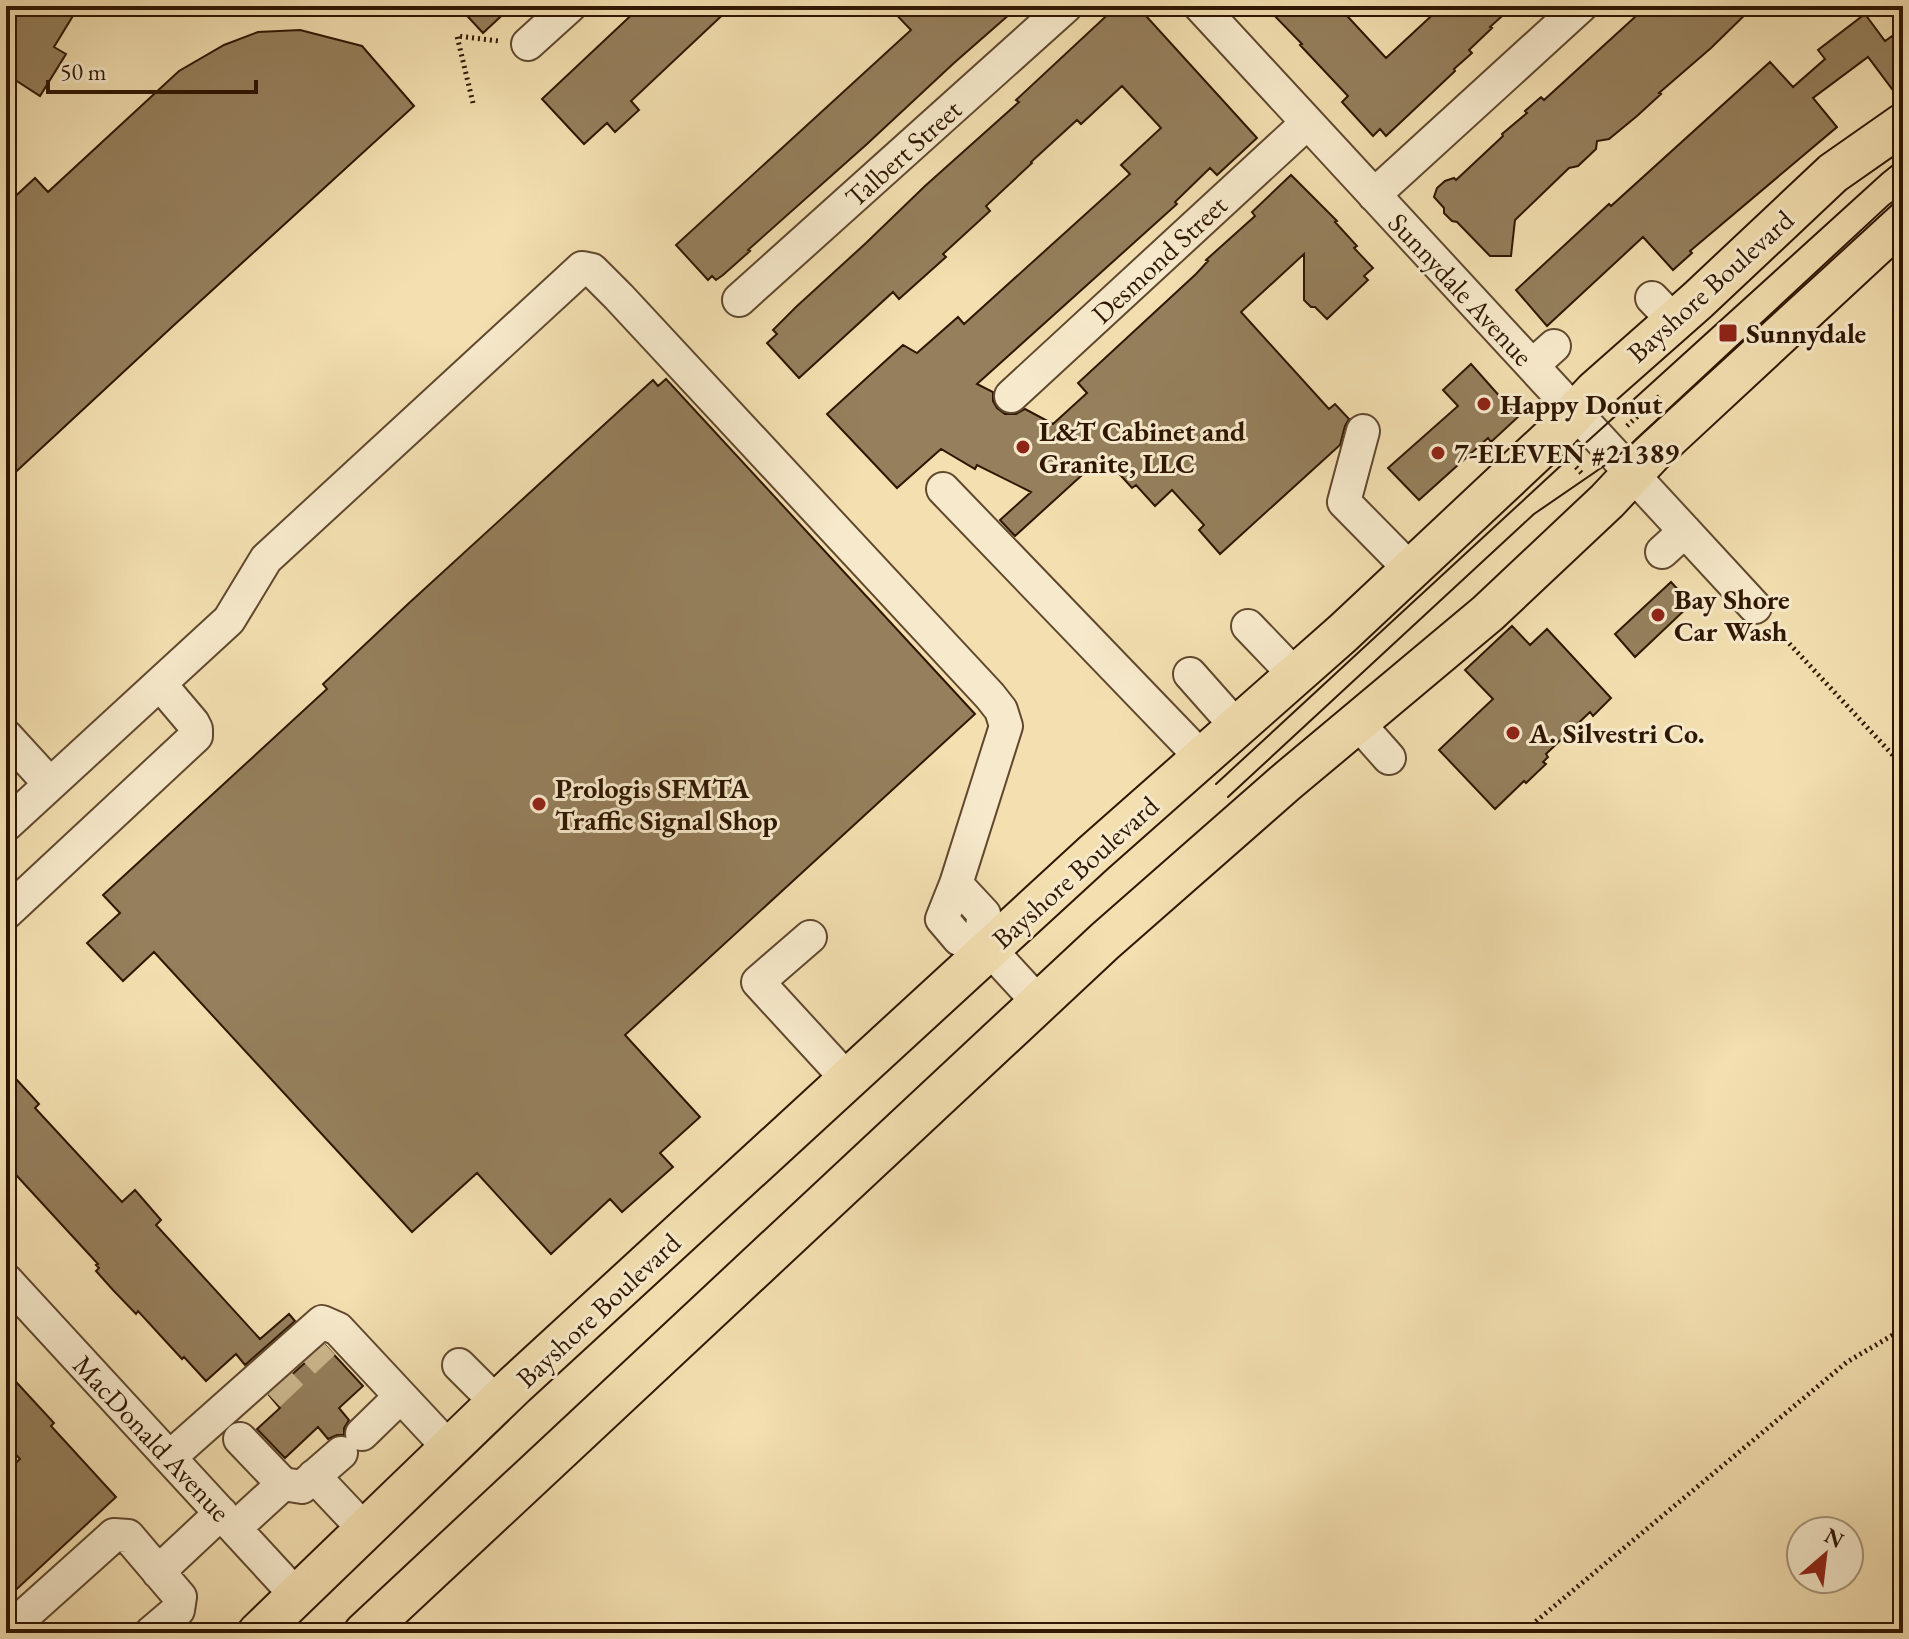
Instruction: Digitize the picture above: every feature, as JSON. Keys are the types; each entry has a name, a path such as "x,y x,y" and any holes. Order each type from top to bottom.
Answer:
{"main road":[{"name":"Bayshore Boulevard","path":"258,1633 497,1403 848,1080 985,944 1202,758 1411,570 1550,439 1595,391 1663,309 1833,173 1903,124"},
{"path":"364,1633 1105,941 1235,826 1488,613 1607,501 1664,442 1903,220"}],"street":[{"path":"528,44 570,6"},
{"name":"Talbert Street","path":"739,300 1066,6"},
{"name":"Sunnydale Avenue","path":"1200,6 1374,195 1543,356 1575,412 1632,474 1673,542 1755,607"},
{"path":"1374,195 1581,6"},
{"name":"Desmond Street","path":"1011,396 1307,123"},
{"path":"6,825 229,620 266,559 582,268 592,270 1001,710 1006,726 942,919 959,939 985,944 1039,1003"},
{"path":"1363,431 1344,502 1411,570"},
{"path":"943,489 1202,758"},
{"path":"1248,626 1295,675"},
{"path":"1190,674 1237,727"},
{"path":"6,913 196,736 193,723 160,684"},
{"path":"1358,723 1389,758"},
{"path":"6,736 50,784"},
{"path":"758,982 810,937"},
{"path":"771,945 744,968 848,1080"},
{"name":"MacDonald Avenue","path":"6,1280 297,1596"},
{"path":"170,1457 225,1408 328,1332 400,1397 450,1449"},
{"path":"459,1365 497,1403"},
{"path":"225,1408 242,1407 269,1395"},
{"path":"240,1439 283,1484 302,1487 400,1397"},
{"path":"314,1476 365,1530"},
{"path":"158,1572 283,1484"},
{"path":"10,1631 114,1535 128,1536 180,1597 171,1627"}],"path":[{"path":"473,103 457,36 528,44"},
{"path":"1576,467 1584,476"},
{"path":"1755,607 1903,766"},
{"path":"1522,1633 1847,1362 1903,1329"}],"building":[{"path":"6,6 79,6 54,47 66,54 40,96 6,74"},
{"path":"458,6 512,6 483,33"},
{"path":"641,6 732,6 631,101 639,110 615,132 607,123 584,144 542,99"},
{"path":"888,6 1019,6 723,275 716,280 712,276 708,280 676,245 911,30"},
{"path":"1117,6 1137,6 1257,138 1217,175 1210,168 1175,202 1177,204 977,384 993,392 993,401 1005,414 1016,414 1025,409 1053,424 1087,393 1078,383 1196,274 1206,260 1255,216 1252,212 1291,175 1337,221 1357,246 1354,248 1373,268 1364,276 1368,280 1327,319 1304,300 1304,254 1241,312 1329,409 1335,404 1349,419 1340,445 1220,554 1199,530 1204,525 1172,490 1155,506 1136,485 1132,488 1103,456 1015,536 1000,520 1031,492 977,465 975,469 941,449 897,488 827,414 903,345 917,353 958,317 964,324 1130,174 1121,165 1161,128 1122,86 1081,124 1077,120 1031,162 986,206 990,211 943,254 946,257 899,299 893,292 799,378 767,343 777,334 773,330 796,307 1019,102 1016,100"},
{"path":"1265,6 1338,6 1386,58 1442,6 1513,6 1469,50 1472,53 1455,71 1386,136 1380,129 1373,136 1342,102 1348,96"},
{"path":"1647,6 1754,6 1637,116 1609,139 1597,141 1596,149 1578,166 1569,168 1515,220 1511,256 1490,256 1444,213 1444,208 1434,197 1437,188 1445,181 1456,180 1527,113 1525,111 1541,97 1544,100"},
{"path":"1865,14 1885,41 1892,36 1903,50 1903,101 1868,57 1813,98 1837,127 1690,251 1692,253 1673,270 1643,237 1547,326 1516,290 1770,62 1793,87 1825,59 1818,50"},
{"path":"300,30 362,46 414,106 6,481 6,205 35,178 48,192 179,71 224,45 258,32"},
{"name":"7-ELEVEN #21389","path":"1471,364 1518,417 1491,442 1488,438 1419,500 1388,468 1458,406 1443,390"},
{"name":"Prologis SFMTA Traffic Signal Shop","path":"666,379 975,714 625,1035 700,1117 660,1153 673,1167 622,1212 610,1199 551,1254 477,1173 412,1232 154,952 123,981 87,943 120,913 103,895 327,689 323,684 408,604 653,380 658,386"},
{"name":"Bay Shore Car Wash","path":"1671,582 1691,604 1635,657 1615,634"},
{"name":"A. Silvestri Co.","path":"1512,626 1530,645 1547,629 1611,698 1593,716 1590,712 1546,754 1548,757 1543,762 1546,764 1495,809 1439,750 1493,699 1465,670"},
{"path":"6,1068 39,1104 35,1108 122,1202 135,1190 161,1220 156,1225 260,1339 289,1314 295,1321 245,1365 236,1354 206,1381 138,1311 136,1314 113,1290 96,1271 98,1264 6,1164"},
{"path":"325,1345 363,1386 339,1408 349,1420 344,1435 328,1439 318,1427 285,1458 257,1429 280,1408 269,1395"},
{"path":"6,1371 116,1497 6,1599 6,1472 20,1459 6,1444"}],"tunnel":[{"path":"269,1395 324,1343"}],"tram line":[{"path":"1216,784 1568,459 1903,157"},
{"path":"1228,797 1534,514 1617,457 1903,195"}],"place":[{"name":"Sunnydale","path":"1728,333"},
{"name":"Happy Donut","path":"1484,404"},
{"name":"L&T Cabinet and Granite, LLC","path":"1023,447"},
{"name":"7-ELEVEN #21389","path":"1438,453"},
{"name":"Bay Shore Car Wash","path":"1658,615"},
{"name":"A. Silvestri Co.","path":"1513,733"},
{"name":"Prologis SFMTA Traffic Signal Shop","path":"539,804"}]}
